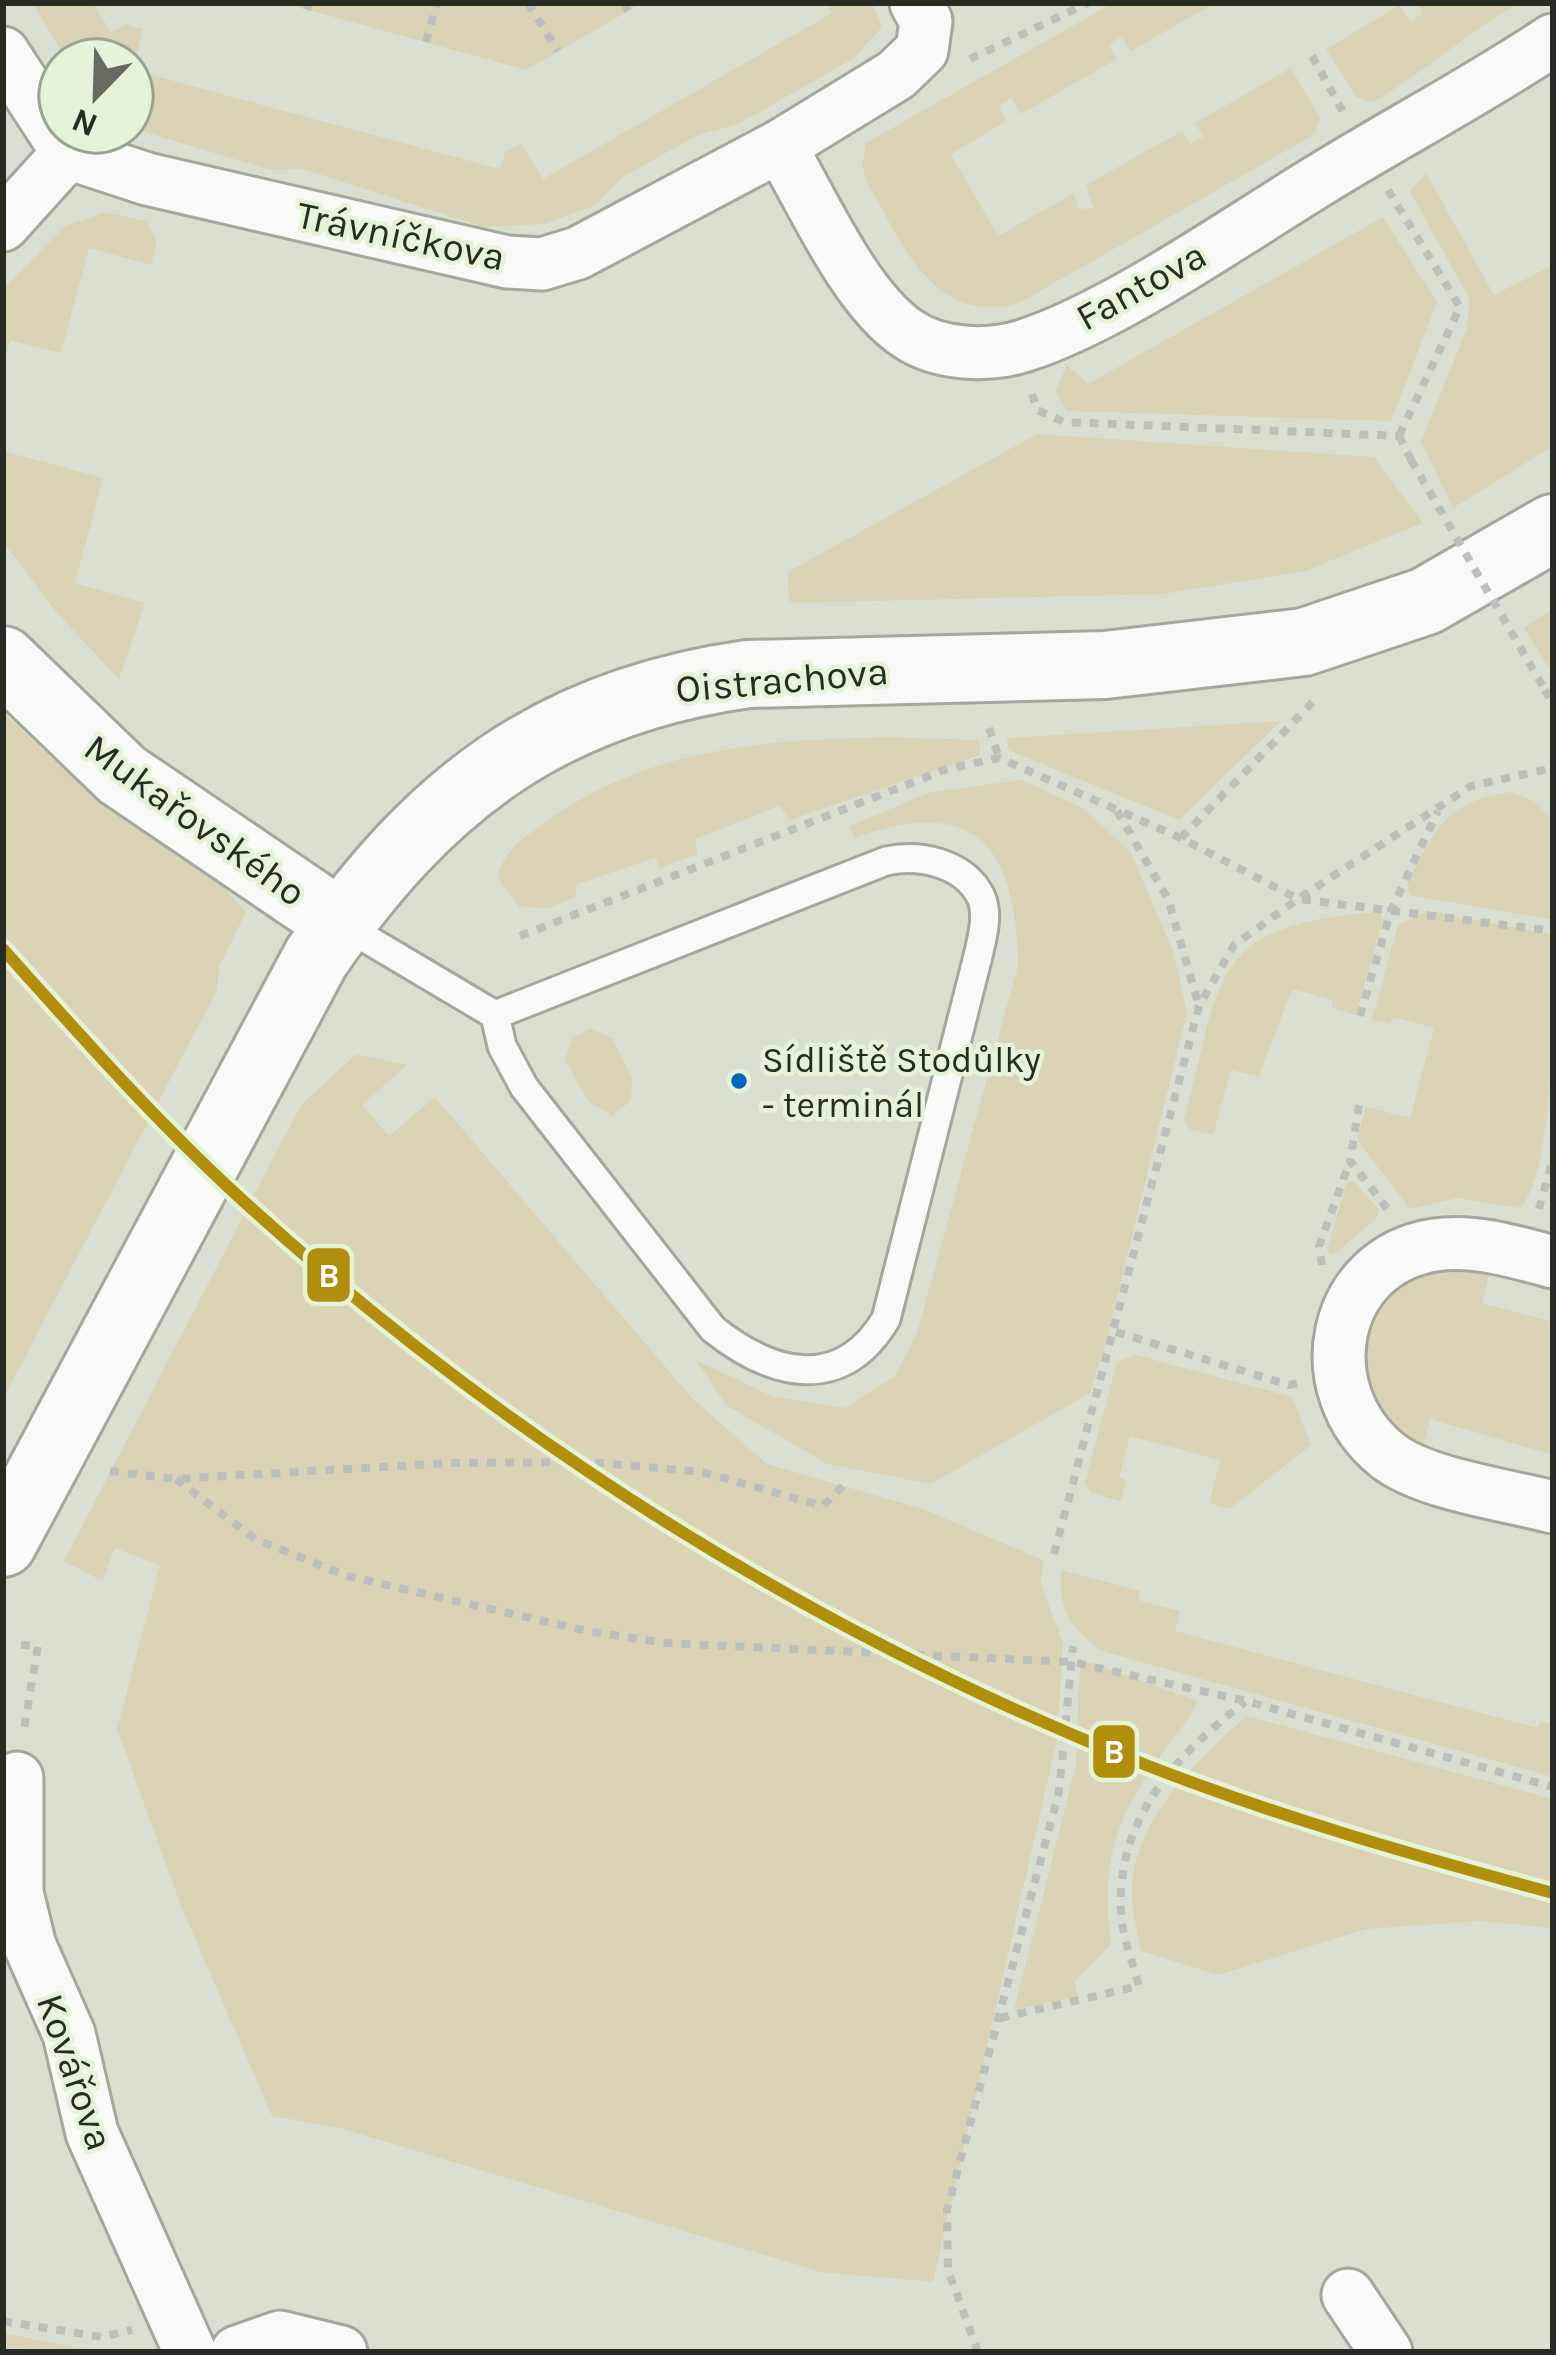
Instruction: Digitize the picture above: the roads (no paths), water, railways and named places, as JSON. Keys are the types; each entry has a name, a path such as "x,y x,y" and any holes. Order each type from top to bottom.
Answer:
{"street":[{"name":"Trávníčkova","path":"79,156 231,199 507,262 542,264 578,253 780,146 896,75 919,27"},
{"name":"Fantova","path":"780,146 855,273 887,315 909,335 936,345 991,353 1053,335 1095,312 1553,40"},
{"path":"3,52 36,103"},
{"path":"3,225 65,156"},
{"name":"Oistrachova","path":"3,1543 282,1020 340,923 372,882 454,798 544,736 643,693 748,674 1152,662 1304,642 1426,601 1553,528"},
{"name":"Mukařovského","path":"3,660 122,775 340,923"},
{"path":"1553,1262 1465,1244 1412,1250 1382,1271 1355,1302 1337,1348 1336,1376 1344,1405 1391,1458 1421,1472 1553,1507"},
{"name":"Kovářova","path":"16,1778 17,1893 30,1946 69,2034 92,2134 190,2352"},
{"path":"1348,2295 1386,2352"},
{"path":"237,2352 280,2337 341,2352"}],"lane":[{"path":"340,923 495,1015 502,1046 524,1088 713,1329 748,1357 802,1371 844,1364 870,1347 886,1319 985,925 981,897 965,880 935,860 910,856 886,861 495,1015"}],"place":[{"name":"Sídliště Stodůlky - terminál","path":"739,1081"}]}
